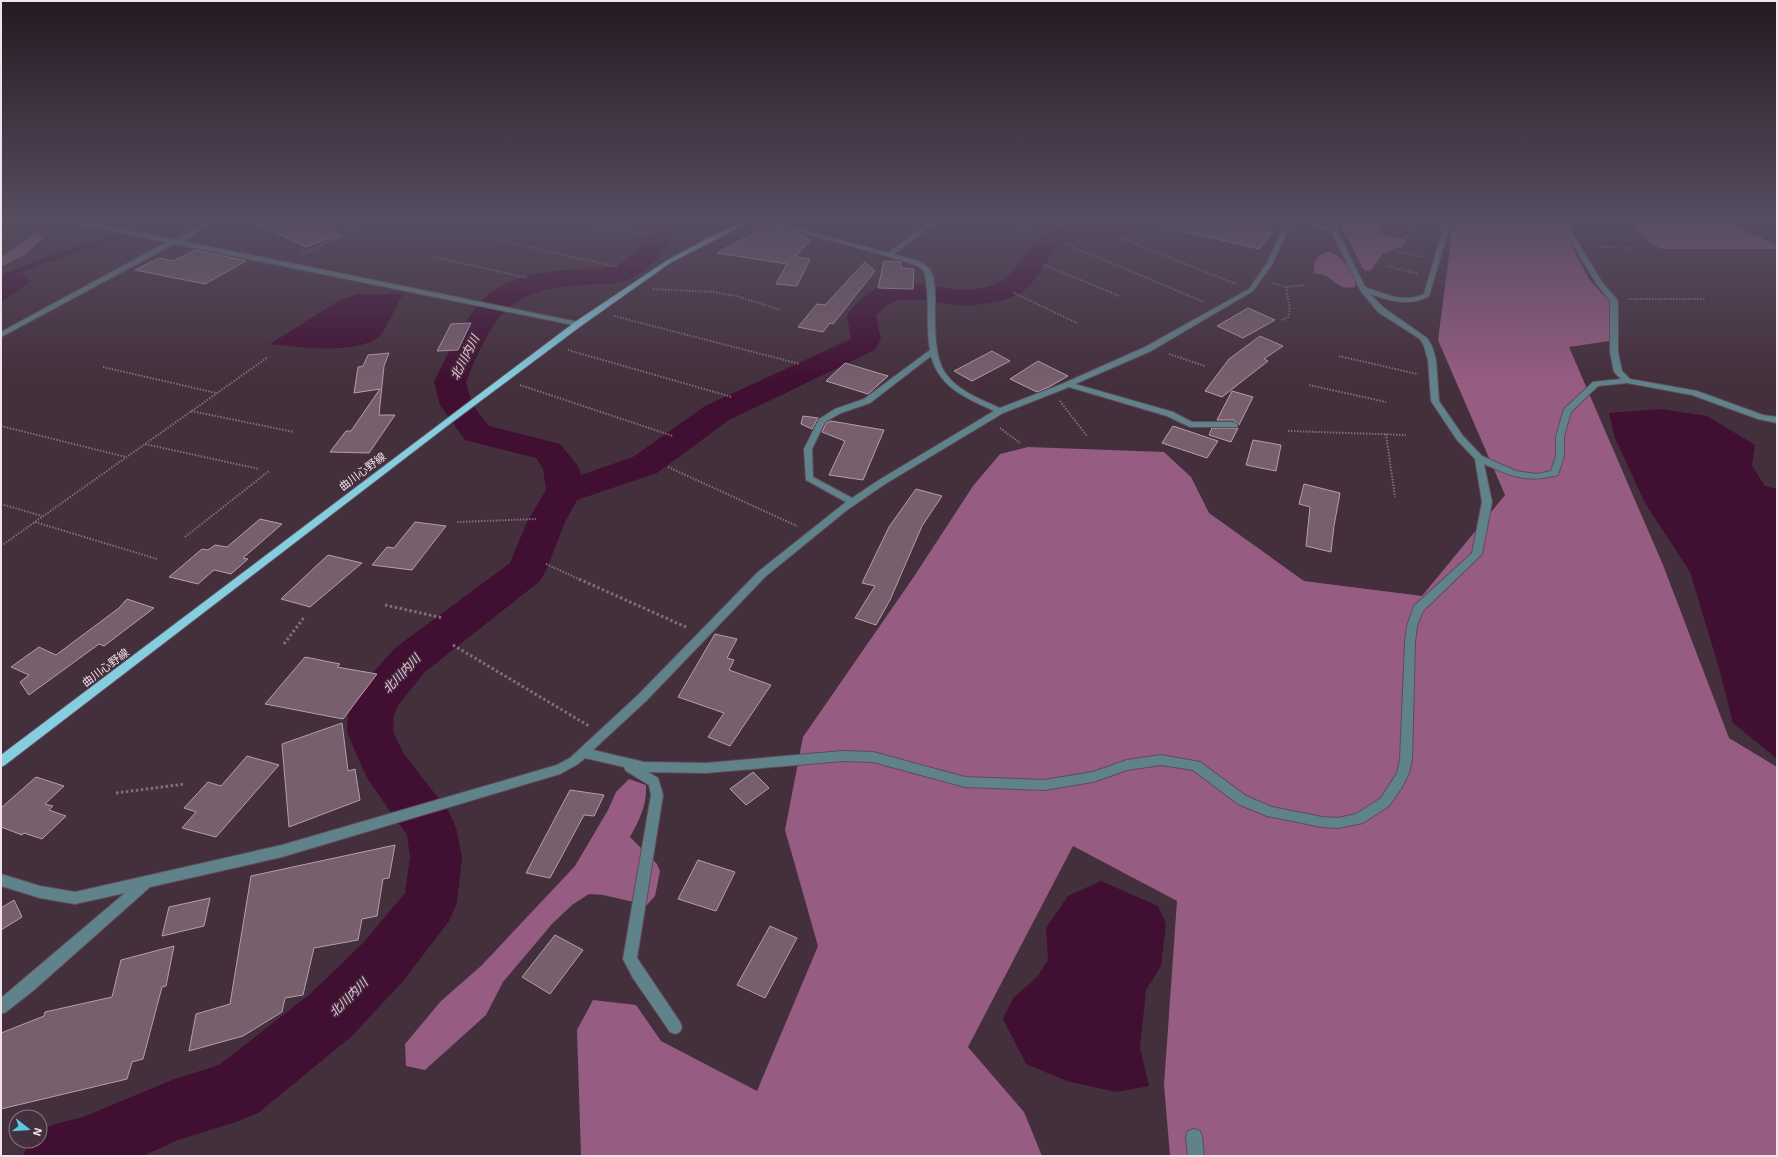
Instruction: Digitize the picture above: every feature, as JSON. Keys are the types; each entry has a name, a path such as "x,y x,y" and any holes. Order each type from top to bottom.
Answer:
{"main road":[{"name":"曲川心野線","path":"1,762 448,421 578,324 651,274"}],"street":[{"path":"1,336 115,274"},
{"path":"333,274 578,324"},
{"path":"929,274 931,331 937,361 943,375 973,398 1000,411"},
{"path":"1,880 40,892 75,898 282,851 553,771 574,761 642,698 762,574 852,502 1000,411 1069,385 1148,349 1251,290 1262,274"},
{"path":"1355,274 1362,289 1380,310 1423,338 1428,346 1432,360 1435,400 1460,438 1479,458 1514,474 1537,477 1555,473 1560,456 1560,436 1566,411 1596,384 1627,381 1694,393 1761,417 1777,420"},
{"path":"1362,289 1388,298 1422,299 1427,295 1433,274"},
{"path":"1593,274 1614,301 1614,352 1618,372 1627,381"},
{"path":"852,502 809,478 808,449 822,421 838,411 867,401 935,350"},
{"path":"1069,385 1170,414 1190,424 1234,425"},
{"path":"584,753 625,764 644,767 706,768 843,756 873,757 965,782 1044,785 1093,777 1126,765 1161,760 1196,766 1242,800 1271,812 1322,822 1338,823 1359,819 1385,802 1403,773 1406,760 1410,642 1412,626 1418,609 1477,554 1487,502 1479,458"},
{"path":"625,764 654,782 657,795 630,959 675,1027"},
{"path":"1,1007 29,985 146,882"},
{"path":"1194,1137 1196,1156"}],"path":[{"path":"510,274 528,278"},
{"path":"1066,274 1120,296"},
{"path":"1138,274 1205,302"},
{"path":"1210,274 1238,285"},
{"path":"1419,274 1423,275"},
{"path":"1270,282 1286,286 1306,285"},
{"path":"1282,320 1288,317 1290,310 1286,286"},
{"path":"646,289 713,292 737,296 780,310"},
{"path":"1014,293 1077,323"},
{"path":"1626,299 1705,299"},
{"path":"608,314 800,364"},
{"path":"562,348 732,397"},
{"path":"1164,352 1205,366"},
{"path":"1339,356 1417,374"},
{"path":"1,546 268,357"},
{"path":"103,367 217,393"},
{"path":"514,383 673,436"},
{"path":"1309,385 1386,402"},
{"path":"1056,396 1086,436"},
{"path":"191,411 294,432"},
{"path":"1,426 127,457"},
{"path":"999,427 1020,443"},
{"path":"1288,431 1406,435"},
{"path":"1386,434 1395,497"},
{"path":"145,444 259,469"},
{"path":"668,467 797,527"},
{"path":"185,537 269,471"},
{"path":"1,504 42,516"},
{"path":"457,522 536,519"},
{"path":"35,522 157,559"},
{"path":"546,564 690,629"},
{"path":"385,605 443,618"},
{"path":"284,644 305,616"},
{"path":"453,645 591,727"},
{"path":"116,793 185,784"}],"shaded area":[{"path":"23,274 31,281 1,303 1,278"},
{"path":"1319,274 1353,274 1355,287 1342,287 1325,275"},
{"path":"1447,274 1586,274 1589,279 1610,302 1609,341 1569,347 1663,565 1729,738 1777,767 1777,1156 1170,1156 1164,1085 1177,901 1073,846 968,1047 1024,1112 1042,1156 581,1156 577,1030 593,1000 636,1005 661,1041 757,1091 818,946 785,830 803,737 915,575 973,486 1000,454 1028,447 1164,452 1191,477 1209,513 1304,581 1422,596 1505,495 1438,340"},
{"path":"358,294 403,294 379,337 369,343 342,348 311,348 270,344 340,300"},
{"path":"1661,409 1707,416 1755,445 1752,466 1765,486 1777,489 1777,759 1733,723 1719,668 1690,572 1645,503 1615,438 1609,413"},
{"path":"629,779 646,785 642,812 630,837 657,864 660,871 655,896 647,905 603,895 589,894 572,905 552,924 503,982 486,1015 425,1070 406,1066 405,1044 441,1001 481,966 575,866 608,810 616,792"},
{"path":"1101,881 1158,906 1166,924 1161,966 1146,990 1140,1048 1149,1086 1116,1092 1067,1081 1026,1064 1003,1019 1013,998 1037,977 1048,960 1046,928 1068,896"}],"building":[{"path":"155,274 223,274 205,284"},
{"path":"782,274 803,274 797,286 776,284"},
{"path":"854,274 873,274 833,324 830,323 823,332 798,327 817,304 825,305"},
{"path":"881,274 914,274 913,289 878,288"},
{"path":"1248,308 1275,320 1243,338 1217,326"},
{"path":"471,323 458,350 437,351 451,324"},
{"path":"1260,336 1283,346 1264,359 1268,361 1222,397 1205,391 1229,359"},
{"path":"992,351 1010,361 972,381 954,371"},
{"path":"389,353 384,366 379,415 395,415 369,453 330,452 346,431 351,431 380,389 354,393 358,367 363,366 368,355"},
{"path":"1038,361 1068,376 1037,392 1010,379"},
{"path":"845,363 888,376 868,394 826,381"},
{"path":"1232,391 1253,397 1239,425 1234,420 1217,420"},
{"path":"803,416 818,418 812,429 801,424"},
{"path":"831,421 884,430 863,480 829,475 845,441 822,432 826,423"},
{"path":"1173,426 1218,441 1207,458 1162,443"},
{"path":"1212,428 1238,428 1231,442 1209,435"},
{"path":"1253,440 1281,445 1276,471 1246,465"},
{"path":"1304,484 1340,493 1331,552 1306,546 1310,507 1299,504"},
{"path":"916,489 942,496 922,526 890,600 876,625 855,618 875,586 862,583 889,527"},
{"path":"260,519 282,524 243,558 248,559 231,574 214,570 198,584 169,577 202,549 208,550 215,545 227,547"},
{"path":"415,522 446,526 412,570 372,565 387,547 394,548"},
{"path":"328,555 362,563 310,607 281,599"},
{"path":"127,599 154,608 104,646 99,644 29,695 20,682 29,675 11,667 39,647 56,655 119,608"},
{"path":"715,634 737,639 727,658 734,660 729,670 771,685 730,746 708,737 724,713 678,697"},
{"path":"305,657 340,664 337,667 377,674 343,719 265,704"},
{"path":"342,723 348,771 355,769 360,800 289,827 282,744"},
{"path":"247,756 279,765 216,837 182,828 196,812 184,808 208,782 221,786"},
{"path":"753,772 769,788 746,805 730,789"},
{"path":"36,777 64,786 45,804 53,806 49,810 66,816 42,839 24,833 22,835 1,827 1,808"},
{"path":"570,790 604,795 594,816 584,815 550,878 526,873"},
{"path":"395,845 389,878 383,879 377,916 362,919 358,940 314,948 303,995 285,998 282,1012 243,1036 189,1051 196,1014 230,1004 251,876"},
{"path":"698,860 735,872 716,911 678,899"},
{"path":"210,898 204,926 162,936 169,907"},
{"path":"14,900 22,917 1,930 1,908"},
{"path":"770,926 797,938 765,998 737,985"},
{"path":"555,935 583,950 550,994 522,977"},
{"path":"174,946 166,986 162,987 143,1059 132,1062 127,1079 1,1109 1,1033 44,1016 45,1012 112,997 121,960"}],"waterway":[{"path":"1,278 11,274"},
{"name":"北川内川","path":"564,490 563,475 560,466 548,451 477,433 456,405 450,382 460,360 485,315 503,297 521,287 554,279 619,274"},
{"path":"564,490 579,488 645,465 657,458 717,413 864,344 866,339 861,316 875,300 887,294 900,291 914,291 973,297 998,292 1010,287 1017,283 1026,274"},
{"name":"北川内川","path":"55,1156 85,1149 172,1111 236,1091 331,1015 384,961 430,903 436,857 431,828 386,767 370,732 371,715 381,694 410,660 526,571 546,522 564,490"}]}
